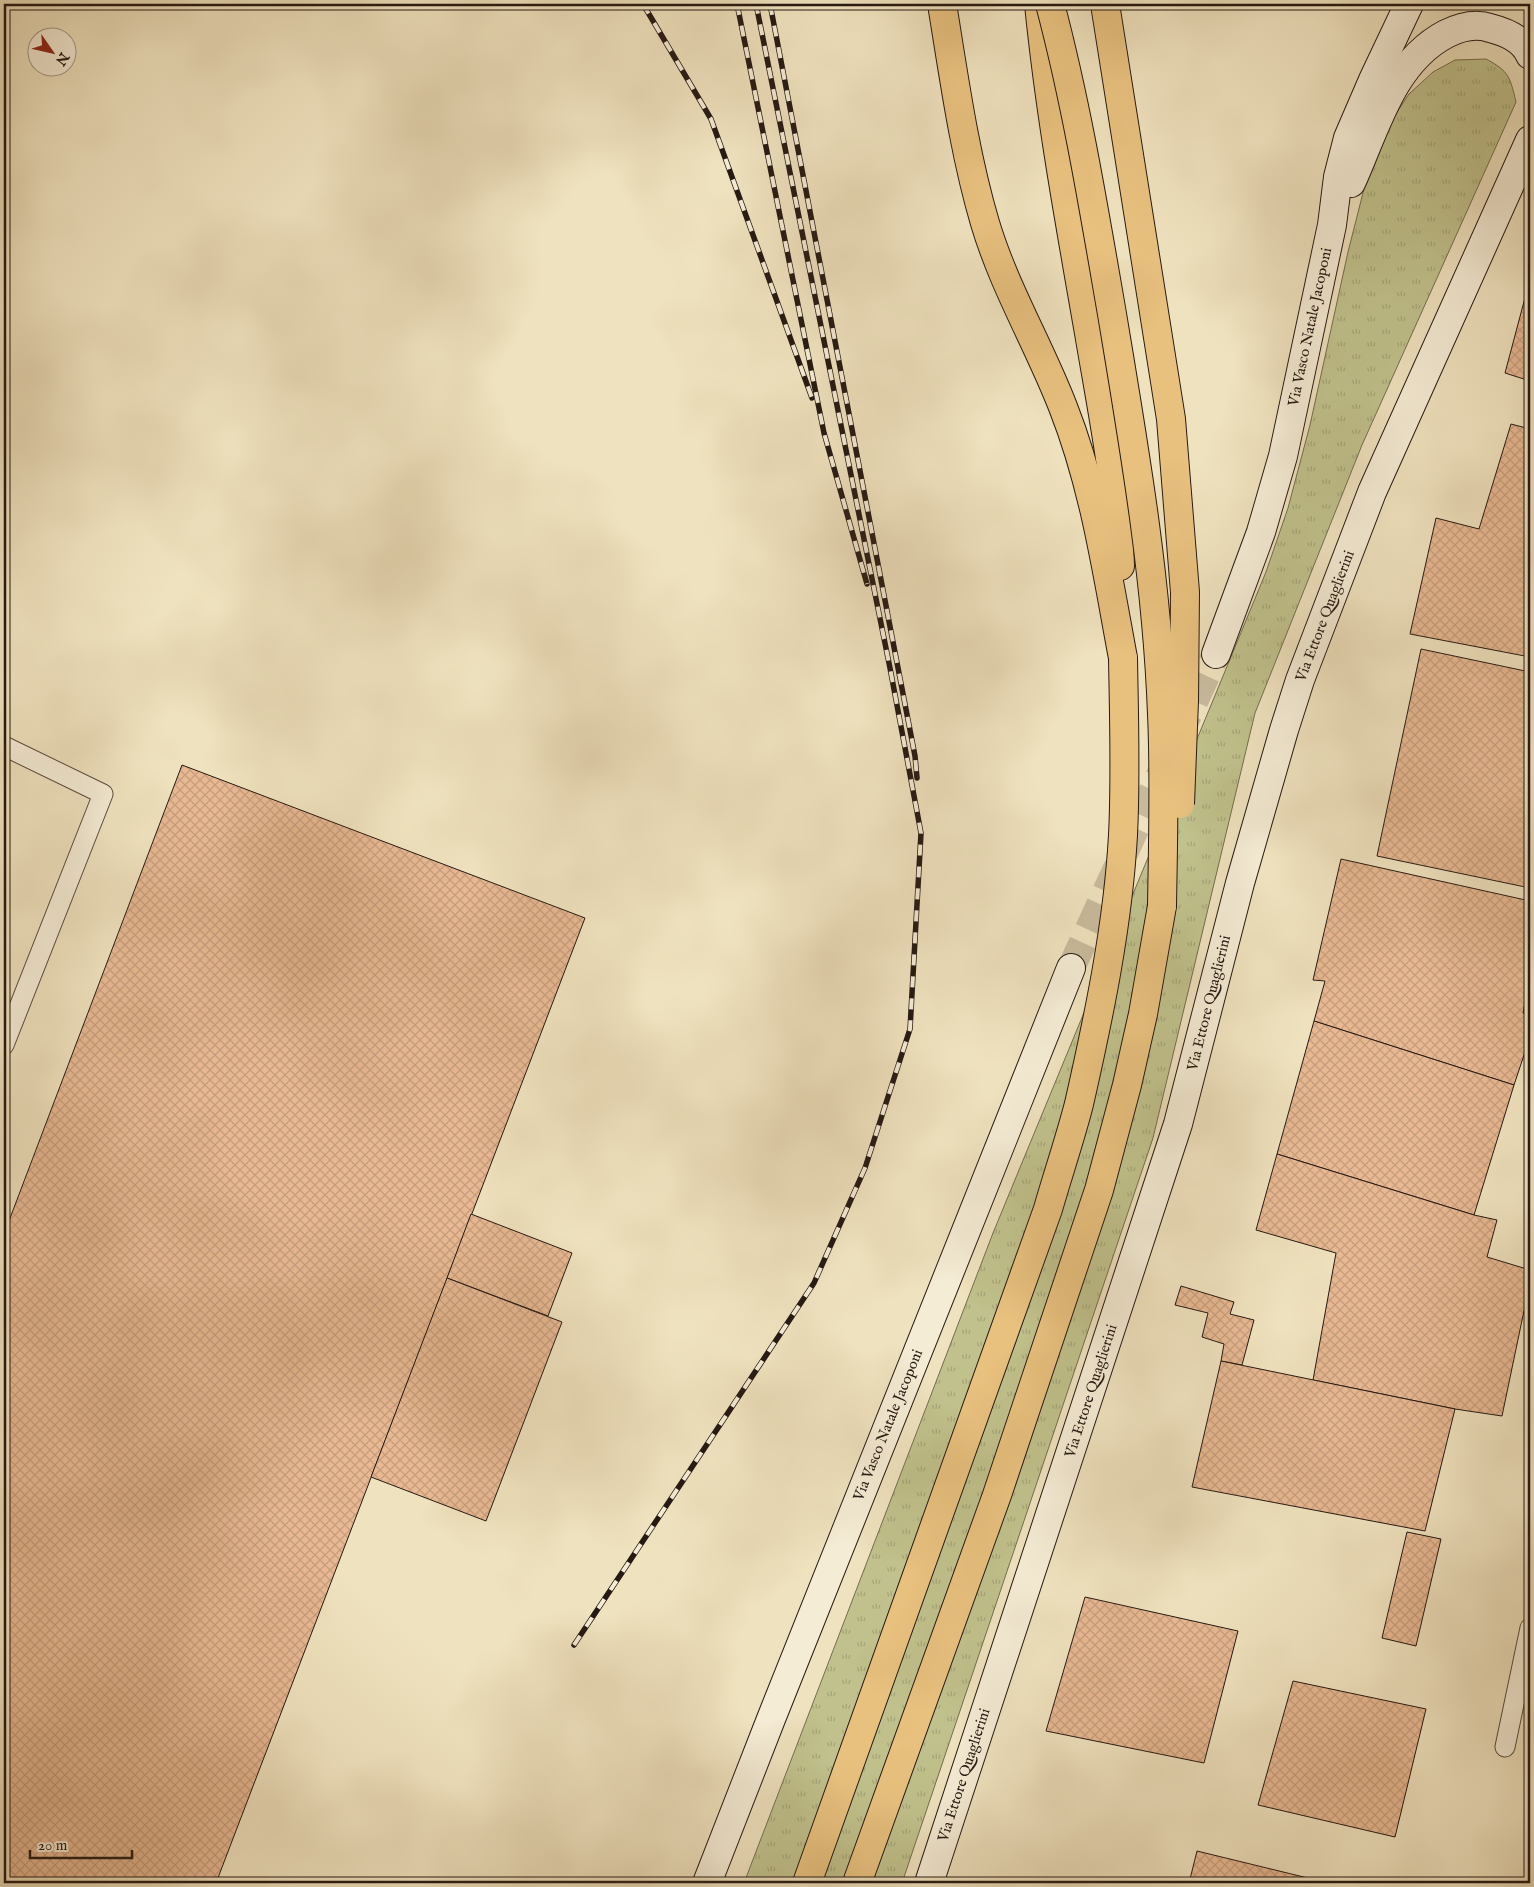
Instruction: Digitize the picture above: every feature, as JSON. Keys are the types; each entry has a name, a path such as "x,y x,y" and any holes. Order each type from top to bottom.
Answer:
{"highway":[{"path":"942,4 960,113 985,223 1005,277 1064,408 1081,457 1095,511 1123,658"},
{"path":"806,1883 1048,1209 1078,1105 1100,1005 1116,912 1123,836 1125,758 1120,543 1111,461 1059,159 1047,82 1038,4"},
{"path":"1050,4 1068,71 1094,207 1148,546 1162,713 1164,796 1162,906"},
{"path":"856,1883 997,1495 1099,1190 1127,1085 1143,1014 1176,838 1182,792 1185,592 1171,419 1105,4"}],"main road":[{"name":"Via Vasco Natale Jacoponi","path":"1216,654 1261,532 1283,456 1332,225 1338,177 1348,138 1373,80 1410,4"},
{"path":"1332,225 1384,106 1403,75 1431,44 1459,28 1486,27 1513,37 1523,44 1530,55"},
{"name":"Via Ettore Quaglierini","path":"929,1883 1178,1124 1240,883 1300,680 1372,492 1530,140"},
{"name":"Via Vasco Natale Jacoponi","path":"707,1883 774,1710 1071,968"}],"lane":[{"path":"4,746 103,794 4,1045"},
{"path":"1505,1748 1530,1628"}],"green space":[{"path":"1486,59 1504,71 1512,86 1516,102 1362,445 1255,713 1153,1138 902,1883 744,1883 993,1233 1266,572 1288,508 1310,425 1348,252 1367,177 1387,127 1409,94 1433,72 1455,60"}],"building":[{"path":"1530,279 1530,381 1505,373"},
{"path":"1511,424 1530,429 1530,657 1410,634 1436,518 1479,529"},
{"path":"1421,649 1530,672 1530,888 1377,856"},
{"path":"182,765 585,918 216,1883 4,1883 4,1234"},
{"path":"1341,859 1530,901 1530,977 1523,1013 1530,1014 1530,1037 1514,1085 1314,1021 1325,981 1313,980"},
{"path":"1314,1021 1514,1085 1474,1215 1277,1154"},
{"path":"1277,1154 1474,1215 1497,1220 1487,1257 1530,1270 1530,1282 1502,1416 1455,1409 1313,1380 1336,1253 1256,1230"},
{"path":"471,1214 572,1253 548,1316 447,1278"},
{"path":"447,1278 562,1322 486,1521 371,1477"},
{"path":"1181,1286 1234,1302 1230,1314 1254,1320 1242,1365 1221,1361 1224,1344 1202,1337 1208,1313 1175,1305"},
{"path":"1221,1361 1455,1409 1425,1531 1192,1487"},
{"path":"1407,1532 1441,1539 1416,1646 1382,1638"},
{"path":"1085,1597 1238,1631 1204,1763 1046,1731"},
{"path":"1293,1681 1426,1709 1395,1837 1258,1805"},
{"path":"1197,1851 1316,1880 1315,1883 1189,1883"}],"tunnel":[{"path":"1071,968 1216,654"}],"railway":[{"path":"643,4 711,119 812,398"},
{"path":"737,4 824,433 867,584"},
{"path":"574,1645 814,1283 865,1168 910,1029 921,833 890,668 756,4"},
{"path":"770,4 915,756 917,778"}]}
